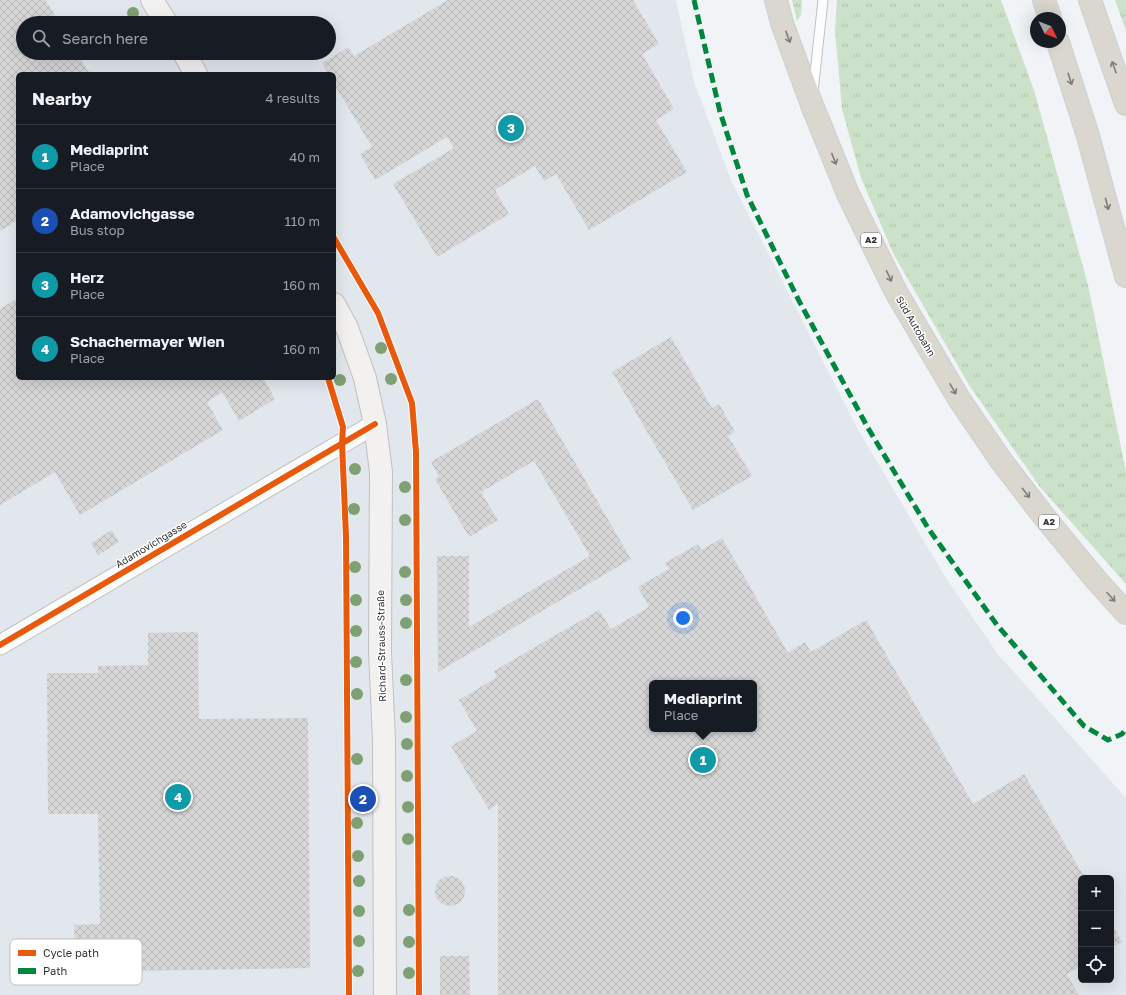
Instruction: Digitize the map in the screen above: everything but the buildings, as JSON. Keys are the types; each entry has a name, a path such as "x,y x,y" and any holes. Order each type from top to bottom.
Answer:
{"highway":[{"name":"Süd Autobahn","path":"776,0 782,23 812,105 848,194 896,292 959,399 1002,462 1046,519 1097,581 1126,613"},
{"path":"1044,0 1048,12"},
{"path":"1090,0 1126,104"},
{"path":"1060,48 1088,136 1126,276"}],"main road":[{"path":"152,0 162,16"},
{"path":"188,60 195,72"},
{"name":"Richard-Strauss-Straße","path":"336,308 347,328 365,378 375,424 381,472 380,652 384,740 385,995"}],"street":[{"name":"Adamovichgasse","path":"0,645 375,424"}],"lane":[{"path":"812,105 823,0"}],"shaded area":[{"path":"0,0 676,0 694,82 731,180 856,426 944,575 997,653 1126,798 1126,995 0,995"}],"green space":[{"path":"792,0 802,0 801,15 797,21"},
{"path":"837,0 1001,0 1034,90 1088,285 1126,472 1126,584 1040,487 969,385 894,255 861,178 842,109 835,31"},
{"path":"1115,0 1126,0 1126,31"}],"marked path":[{"path":"694,0 720,112 747,195 798,299 868,428 928,528 997,625 1084,726 1108,740 1122,734 1126,729"}],"cycle path":[{"path":"336,241 378,313 412,403 416,452 419,995"},
{"path":"329,380 343,427 342,443 346,536 349,995"},
{"path":"0,645 375,424"}],"place":[{"name":"Herz","path":"511,128"},
{"name":"Mediaprint","path":"703,760"},
{"name":"Schachermayer Wien","path":"178,797"},
{"name":"Adamovichgasse","path":"363,799"}]}
